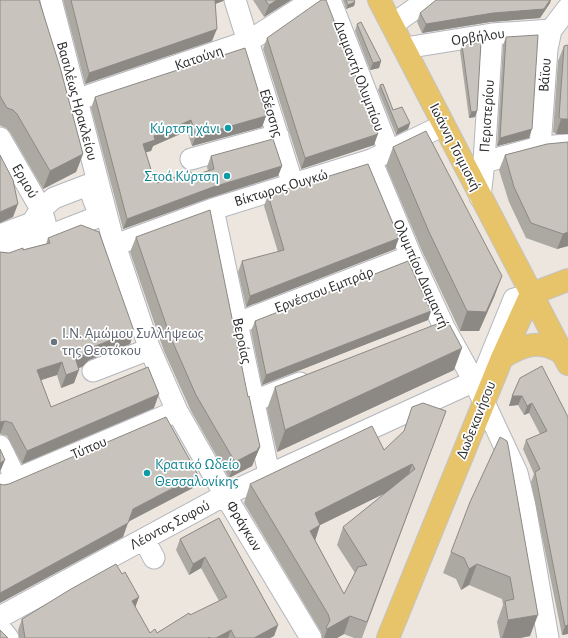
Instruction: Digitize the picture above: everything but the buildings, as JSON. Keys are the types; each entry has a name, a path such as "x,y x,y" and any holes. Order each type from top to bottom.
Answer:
{"main road":[{"name":"Ιωάννη Τσιμισκή","path":"379,0 565,359"},
{"path":"531,294 568,280"},
{"name":"Δωδεκανήσου","path":"388,638 484,401 531,294"},
{"path":"502,358 518,348 533,344 554,348 565,359"}],"street":[{"name":"Βασιλέως Ηρακλείου","path":"50,0 76,100 100,204"},
{"name":"Εδέσσης","path":"235,0 293,185"},
{"name":"Κατούνη","path":"76,100 249,41 313,0"},
{"name":"Διαμαντή Ολυμπίου","path":"330,0 380,156"},
{"path":"392,25 427,0"},
{"path":"549,39 568,8"},
{"name":"Ορβήλου","path":"405,48 492,34 549,39 568,49"},
{"name":"Περιστερίου","path":"480,197 484,162 492,34"},
{"name":"Βάϊου","path":"540,147 549,39"},
{"name":"Βίκτωρος Ουγκώ","path":"115,245 212,209 293,185 380,156 444,125"},
{"path":"191,159 278,134"},
{"name":"Ερμού","path":"0,138 44,217"},
{"path":"484,162 540,147 568,145"},
{"name":"Ολυμπίου Διαμαντή","path":"380,156 411,256 436,329 479,377 484,401 519,478 548,638"},
{"path":"0,235 44,217 100,204 100,216 0,255"},
{"name":"Φράγκων","path":"100,204 149,347 177,410 305,636"},
{"name":"Βεροίας","path":"212,209 238,323 269,474"},
{"name":"Ερνέστου Εμπράρ","path":"238,323 411,256"},
{"name":"Δωδεκανήσου","path":"479,377 514,299 531,294"},
{"path":"93,371 142,352 149,347"},
{"path":"254,401 320,375"},
{"name":"Λέοντος Σοφού","path":"0,617 225,495 479,377"},
{"name":"Τύπου","path":"8,482 177,410"},
{"path":"0,446 8,482"},
{"path":"144,539 154,558"},
{"path":"0,628 8,638"}],"place":[{"name":"Κύρτση χάνι","path":"228,128"},
{"name":"Στοά Κύρτση","path":"227,176"},
{"name":"I.N. Αμώμου Συλλήψεως της Θεοτόκου","path":"54,342"},
{"name":"Κρατικό Ωδείο Θεσσαλονίκης","path":"147,473"}]}
